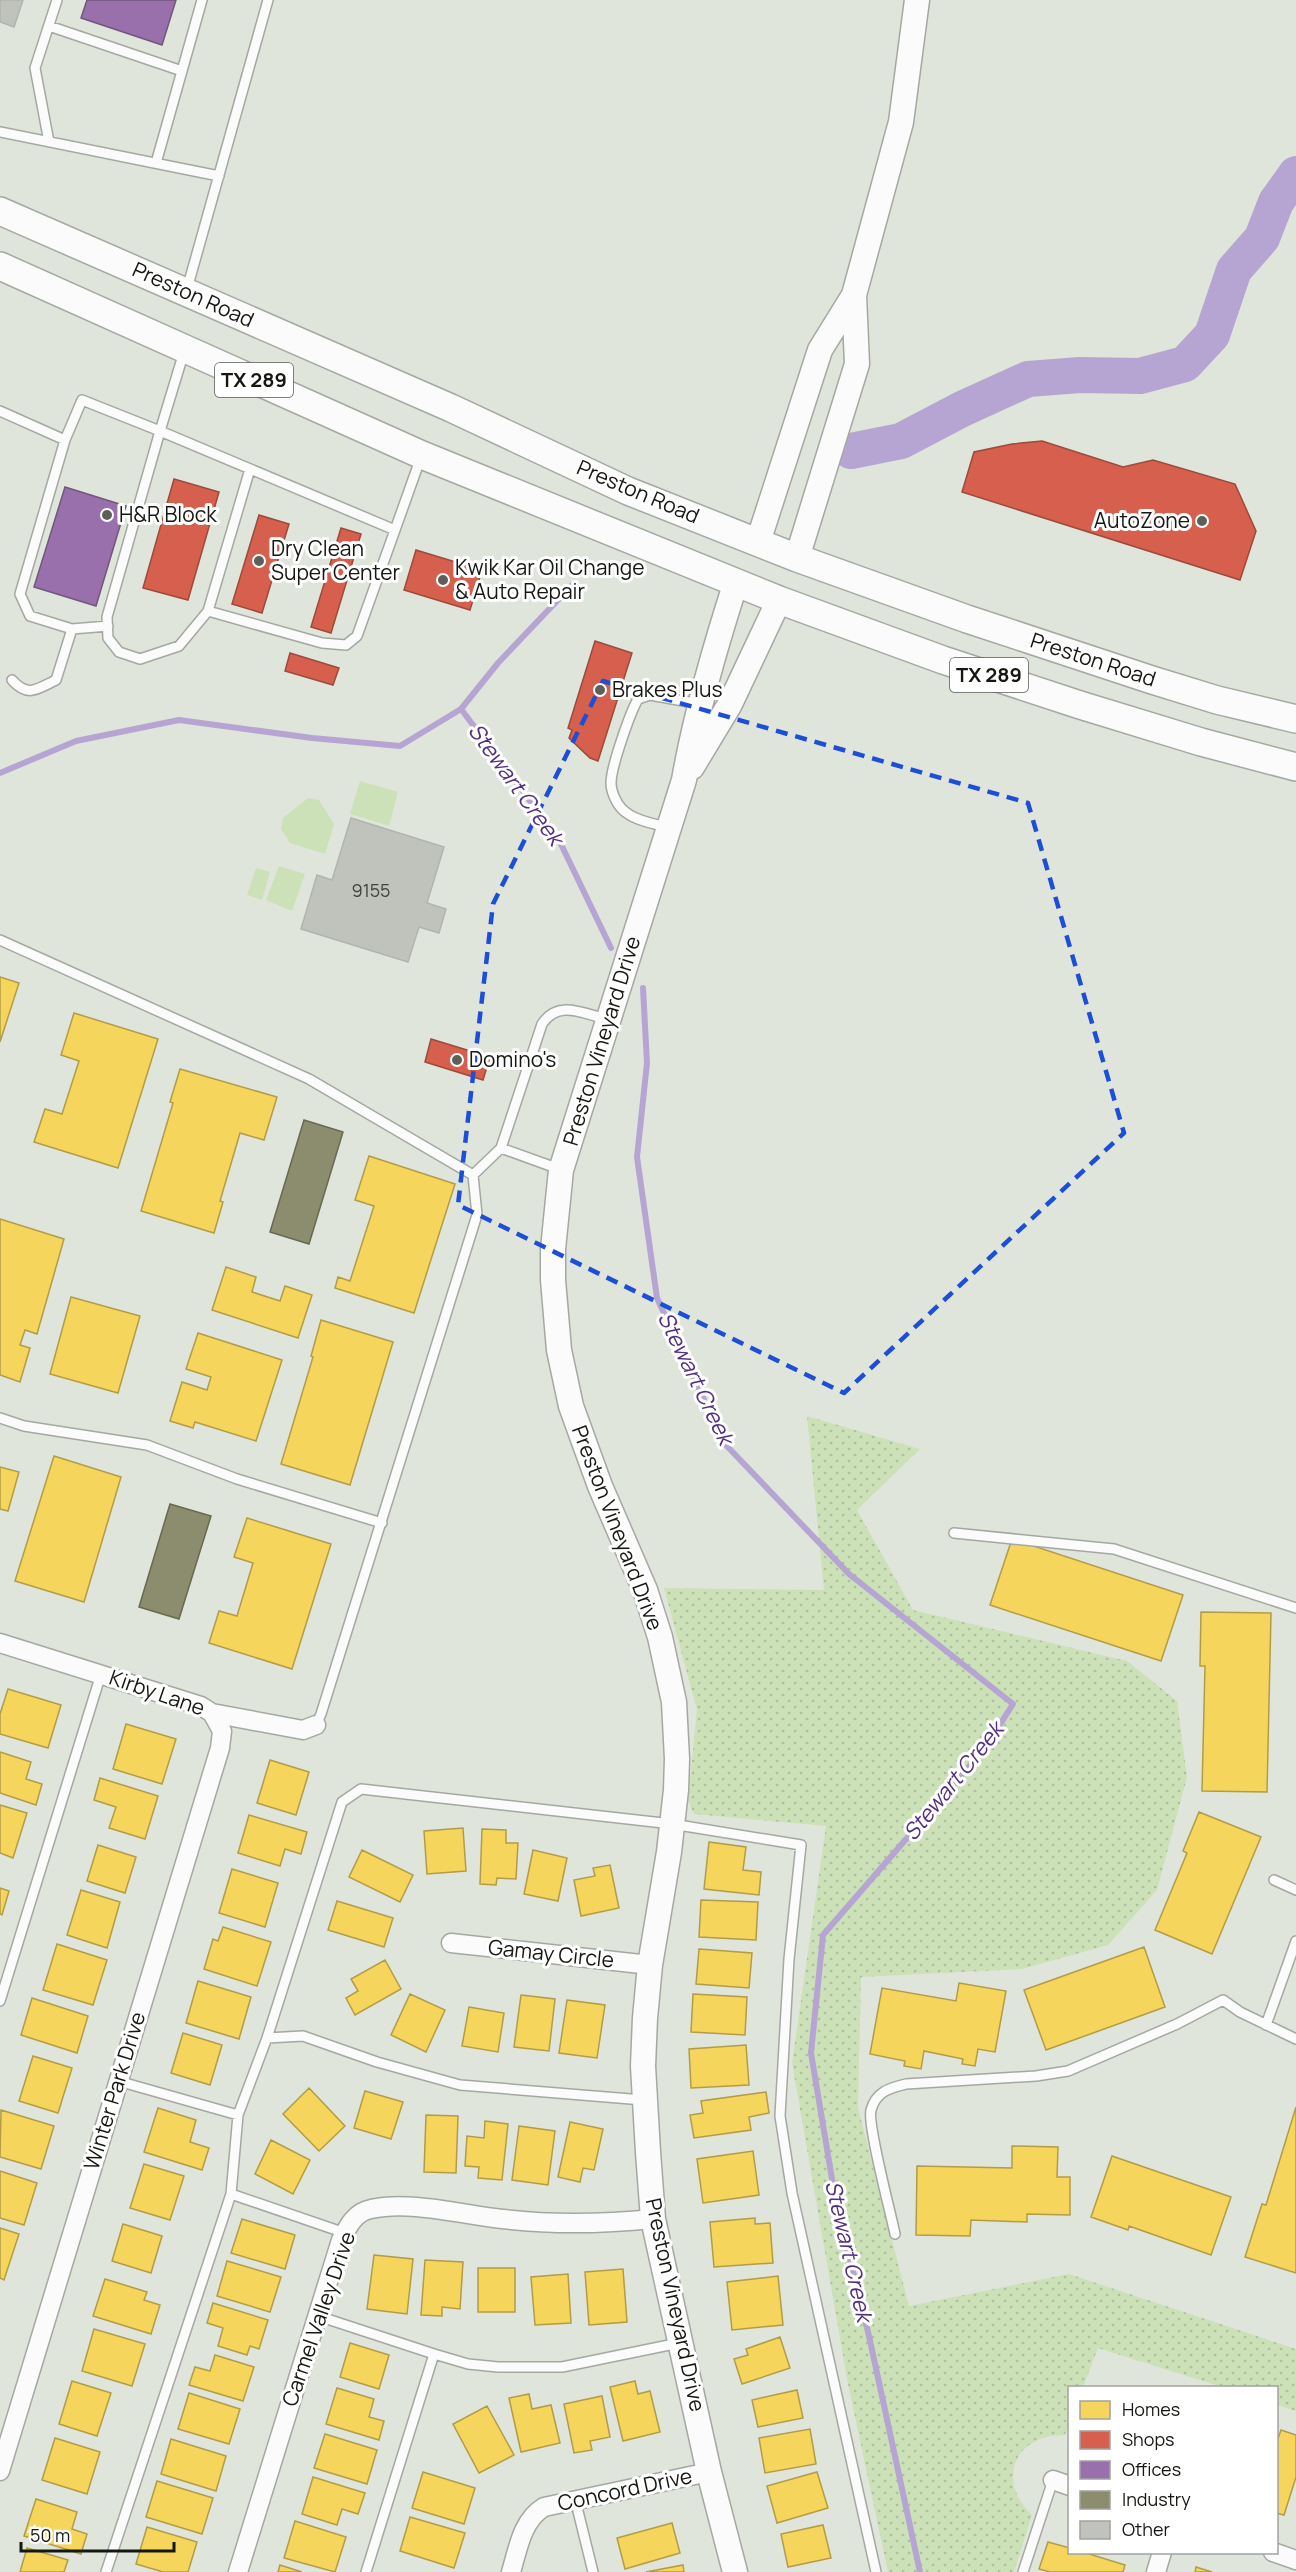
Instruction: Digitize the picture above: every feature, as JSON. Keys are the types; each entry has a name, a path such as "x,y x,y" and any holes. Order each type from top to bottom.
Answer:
{"main road":[{"name":"Preston Road","path":"0,211 451,408 628,491 797,558 1152,680 1216,700 1296,719"},
{"name":"TX 289","path":"0,266 422,455 779,600 943,660 1080,705 1201,742 1296,767"},
{"path":"736,582 758,542"},
{"path":"779,600 797,558"}],"street":[{"path":"758,542 820,350 854,295 901,122 917,0"},
{"path":"797,558 857,364 854,295"},
{"name":"Preston Vineyard Drive","path":"735,2572 653,2219 643,2066 650,1965 672,1824 677,1759 674,1702 669,1671 645,1590 600,1486 571,1406 555,1321 553,1249 561,1170 684,780 708,668 736,582"},
{"name":"Preston Vineyard Drive","path":"684,780 730,704 779,600"},
{"name":"Kirby Lane","path":"0,1643 201,1706 212,1713 303,1730 316,1725"},
{"name":"Winter Park Drive","path":"0,2471 220,1748 222,1731 212,1713"},
{"name":"Gamay Circle","path":"452,1942 650,1965"},
{"name":"Carmel Valley Drive","path":"238,2572 345,2232 357,2215 369,2209 407,2207 546,2223 609,2223 653,2219"},
{"name":"Concord Drive","path":"511,2572 523,2533 535,2512 544,2507 710,2472"},
{"path":"1156,2572 1162,2554"},
{"path":"1276,2554 1296,2560"}],"lane":[{"path":"50,142 35,68 57,0"},
{"path":"156,163 202,0"},
{"path":"186,292 268,0"},
{"path":"49,26 182,71"},
{"path":"0,132 219,176"},
{"path":"185,347 107,617 108,638 119,652 140,659 179,646 208,610 250,469"},
{"path":"108,626 72,629 30,616 20,594 65,440 82,400 395,530"},
{"path":"0,411 65,440"},
{"path":"208,610 322,644 346,645 357,636 422,455"},
{"path":"12,680 20,689 31,692 56,680 72,629"},
{"path":"669,828 639,819 620,807 611,783 615,766 633,709 639,699 650,695 701,704"},
{"path":"0,940 309,1079 473,1174"},
{"path":"473,1174 501,1148 542,1024 549,1013 562,1009 608,1019"},
{"path":"501,1148 561,1170"},
{"path":"316,1725 382,1523 477,1215 473,1174"},
{"path":"0,1418 24,1426 147,1444 237,1479 382,1523"},
{"path":"954,1533 1114,1549 1296,1608"},
{"path":"0,2001 101,1674"},
{"path":"106,2572 231,2194 238,2115 267,2038 342,1802 361,1789 672,1824 801,1845 789,1959 780,2116 792,2193 876,2572"},
{"path":"1274,1880 1296,1890"},
{"path":"1266,2025 1296,1941"},
{"path":"895,2234 870,2118 874,2104 882,2092 906,2084 1036,2076 1068,2071 1177,2024 1222,2000 1240,2012 1296,2039"},
{"path":"267,2038 303,2036 377,2062 460,2085 645,2100"},
{"path":"118,2081 238,2115"},
{"path":"231,2194 345,2232"},
{"path":"318,2316 468,2364 498,2367 562,2367 682,2343"},
{"path":"366,2572 434,2354"},
{"path":"1023,2572 1061,2483"},
{"path":"575,2499 593,2572"}],"highlighted area":[{"path":"603,681 1028,803 1124,1133 844,1393 458,1205 493,904"}],"green space":[{"path":"360,781 398,792 389,826 350,814"},
{"path":"308,798 319,800 334,824 325,854 290,843 281,829 283,818"},
{"path":"279,866 305,874 292,911 266,900"},
{"path":"256,868 270,872 262,900 247,895"},
{"path":"807,1416 920,1449 857,1510 913,1610 1127,1661 1177,1701 1187,1777 1157,1890 1108,1945 1022,1969 861,1977 858,2108 909,2306 1069,2274 1296,2349 1296,2411 1278,2405 1278,2386 1219,2386 1098,2348 1083,2386 1068,2386 1068,2427 1065,2435 1034,2442 1016,2461 1013,2474 1015,2488 1021,2501 1032,2515 1014,2572 888,2572 848,2384 792,2063 826,1826 694,1814 688,1801 697,1710 664,1588 824,1590"}],"building: Homes":[{"path":"0,977 19,983 0,1042"},
{"path":"74,1013 158,1039 118,1168 34,1142 45,1109 62,1114 79,1061 61,1055"},
{"path":"180,1069 277,1097 264,1140 240,1133 220,1201 223,1202 214,1233 141,1211 173,1103 170,1102"},
{"path":"369,1156 455,1184 414,1313 335,1288 338,1277 350,1281 374,1206 355,1200"},
{"path":"0,1219 64,1239 37,1334 25,1330 20,1345 30,1348 20,1382 0,1375"},
{"path":"226,1267 256,1277 252,1292 280,1301 285,1286 312,1295 298,1338 212,1310"},
{"path":"71,1297 140,1316 118,1393 50,1374"},
{"path":"321,1320 393,1342 350,1485 281,1464 313,1357 311,1356"},
{"path":"198,1333 282,1360 256,1441 195,1422 193,1428 170,1421 182,1382 207,1390 211,1377 186,1369"},
{"path":"54,1456 121,1477 84,1602 15,1581"},
{"path":"0,1467 19,1472 8,1511 0,1509"},
{"path":"247,1518 331,1544 292,1669 209,1643 219,1611 237,1616 253,1563 234,1557"},
{"path":"1012,1539 1183,1595 1161,1661 990,1605"},
{"path":"1201,1612 1271,1613 1267,1792 1202,1791 1205,1666 1200,1666"},
{"path":"8,1689 61,1705 48,1748 0,1734 0,1714"},
{"path":"126,1724 176,1739 162,1784 113,1769"},
{"path":"0,1752 31,1762 26,1779 42,1784 36,1805 0,1793"},
{"path":"270,1760 309,1772 296,1815 257,1803"},
{"path":"100,1778 158,1796 145,1839 109,1828 116,1807 94,1800"},
{"path":"0,1805 27,1813 13,1858 0,1853"},
{"path":"1199,1812 1261,1837 1212,1954 1155,1930 1187,1853 1183,1851"},
{"path":"249,1815 307,1832 301,1854 285,1849 280,1866 238,1853"},
{"path":"463,1828 466,1871 427,1874 424,1831"},
{"path":"482,1829 506,1830 506,1843 518,1843 516,1879 497,1878 496,1885 480,1884"},
{"path":"709,1842 746,1847 743,1870 761,1872 759,1895 704,1889"},
{"path":"98,1845 136,1857 125,1893 87,1881"},
{"path":"362,1850 413,1875 400,1902 349,1877"},
{"path":"533,1850 567,1858 558,1901 524,1894"},
{"path":"610,1865 619,1908 581,1916 574,1880 595,1876 593,1868"},
{"path":"232,1869 278,1883 265,1927 219,1913"},
{"path":"0,1888 9,1891 2,1915 0,1914"},
{"path":"81,1890 120,1902 107,1948 67,1935"},
{"path":"701,1900 758,1902 756,1940 699,1937"},
{"path":"337,1901 393,1918 384,1947 328,1930"},
{"path":"223,1927 271,1942 257,1986 204,1969 213,1939 218,1941"},
{"path":"57,1944 107,1960 93,2005 43,1990"},
{"path":"1144,1947 1165,2007 1046,2050 1024,1990"},
{"path":"699,1949 752,1953 749,1988 696,1984"},
{"path":"385,1960 401,1989 355,2015 346,1998 358,1991 351,1979"},
{"path":"198,1981 251,1997 239,2039 186,2023"},
{"path":"959,1983 1006,1991 995,2052 978,2049 975,2066 962,2064 963,2059 924,2051 921,2069 904,2066 905,2061 870,2054 882,1988 956,2001"},
{"path":"410,1994 445,2010 426,2052 391,2035"},
{"path":"693,1994 747,1997 745,2035 691,2032"},
{"path":"521,1995 555,1999 549,2051 514,2047"},
{"path":"32,1998 88,2016 77,2053 21,2035"},
{"path":"567,2000 605,2005 597,2058 559,2053"},
{"path":"469,2007 504,2013 498,2052 462,2046"},
{"path":"183,2033 222,2045 210,2085 171,2073"},
{"path":"746,2045 749,2085 691,2088 689,2049"},
{"path":"33,2056 72,2068 58,2113 19,2101"},
{"path":"309,2088 345,2126 319,2151 283,2114"},
{"path":"365,2091 403,2102 391,2139 354,2128"},
{"path":"766,2092 769,2113 749,2117 751,2130 694,2138 690,2115 703,2113 701,2101"},
{"path":"1296,2107 1296,2273 1245,2257 1262,2204 1266,2205"},
{"path":"158,2108 196,2120 190,2142 209,2148 202,2170 144,2152"},
{"path":"1,2110 54,2126 41,2169 0,2157"},
{"path":"426,2115 458,2116 456,2173 424,2172"},
{"path":"485,2121 508,2124 502,2180 478,2178 479,2167 465,2166 467,2136 484,2138"},
{"path":"570,2122 603,2129 594,2170 583,2168 580,2182 558,2177"},
{"path":"519,2126 555,2131 548,2185 512,2180"},
{"path":"271,2140 310,2160 293,2194 255,2174"},
{"path":"1012,2146 1058,2147 1057,2177 1070,2177 1070,2215 1027,2214 1027,2222 971,2220 970,2236 916,2235 917,2166 1012,2168"},
{"path":"753,2151 759,2195 703,2203 697,2159"},
{"path":"1112,2156 1231,2197 1211,2255 1129,2226 1128,2230 1091,2217"},
{"path":"144,2164 184,2176 170,2220 130,2208"},
{"path":"0,2171 37,2183 24,2225 0,2218"},
{"path":"755,2218 755,2224 770,2223 773,2263 714,2267 710,2222"},
{"path":"242,2219 295,2235 285,2269 231,2253"},
{"path":"123,2224 162,2236 151,2273 112,2261"},
{"path":"0,2228 19,2234 4,2280 0,2278"},
{"path":"374,2255 413,2259 407,2314 367,2309"},
{"path":"425,2260 463,2262 460,2309 442,2307 442,2316 421,2315"},
{"path":"227,2261 281,2277 270,2312 217,2296"},
{"path":"478,2268 515,2268 515,2312 478,2312"},
{"path":"623,2269 627,2322 589,2325 585,2272"},
{"path":"568,2274 571,2323 535,2325 531,2277"},
{"path":"778,2276 783,2325 732,2330 727,2282"},
{"path":"105,2279 147,2292 144,2300 160,2305 151,2334 93,2316"},
{"path":"213,2303 268,2320 259,2349 250,2346 247,2355 218,2346 223,2328 207,2323"},
{"path":"94,2329 145,2344 132,2386 82,2371"},
{"path":"780,2337 790,2368 742,2384 734,2359 748,2355 746,2349"},
{"path":"350,2343 389,2355 379,2389 340,2377"},
{"path":"215,2355 254,2367 243,2401 189,2385 195,2367 210,2371"},
{"path":"72,2381 111,2393 97,2436 59,2424"},
{"path":"635,2381 638,2394 650,2391 660,2432 623,2441 610,2387"},
{"path":"337,2388 374,2399 369,2417 384,2421 379,2440 326,2424"},
{"path":"797,2390 803,2418 758,2427 752,2400"},
{"path":"189,2393 240,2409 229,2444 178,2429"},
{"path":"529,2394 532,2409 551,2405 560,2443 521,2452 509,2398"},
{"path":"602,2396 610,2437 590,2441 592,2450 574,2453 564,2404"},
{"path":"487,2406 514,2455 479,2473 453,2424"},
{"path":"810,2429 816,2464 765,2473 759,2438"},
{"path":"1281,2430 1296,2435 1296,2477 1284,2515 1278,2514 1278,2438"},
{"path":"325,2434 377,2450 367,2484 314,2468"},
{"path":"55,2438 100,2452 87,2494 42,2480"},
{"path":"171,2439 226,2456 216,2491 161,2474"},
{"path":"423,2472 475,2488 464,2524 412,2508"},
{"path":"817,2472 828,2508 777,2523 767,2486"},
{"path":"313,2477 365,2493 358,2514 342,2509 337,2525 302,2514"},
{"path":"157,2481 213,2498 202,2534 146,2517"},
{"path":"36,2499 77,2512 72,2529 87,2534 81,2554 24,2536"},
{"path":"410,2517 465,2533 454,2568 400,2551"},
{"path":"295,2521 346,2537 335,2572 284,2558"},
{"path":"672,2523 680,2553 625,2569 617,2538"},
{"path":"823,2525 831,2558 788,2567 781,2534"},
{"path":"147,2527 197,2542 188,2572 163,2572 136,2564"},
{"path":"1048,2542 1068,2547 1068,2554 1089,2554 1125,2565 1123,2572 1050,2572 1039,2569"},
{"path":"27,2548 68,2560 64,2572 20,2572"},
{"path":"280,2565 302,2572 278,2572"},
{"path":"683,2565 684,2572 646,2572"},
{"path":"1196,2567 1212,2572 1195,2572"}],"building: Shops":[{"path":"1042,441 1123,467 1153,460 1235,484 1256,531 1240,580 962,492 974,452 1012,444"},
{"path":"174,479 219,492 188,600 143,588"},
{"path":"259,515 289,524 262,613 232,604"},
{"path":"341,528 361,534 331,633 311,627"},
{"path":"416,550 482,570 470,610 404,590"},
{"name":"Brakes Plus","path":"595,641 632,653 598,761 590,758 569,738 572,730 568,728"},
{"path":"290,653 339,668 333,685 285,671"},
{"name":"Domino's","path":"431,1039 490,1057 483,1080 425,1062"}],"building: Offices":[{"path":"87,0 176,0 162,45 81,18"},
{"path":"65,487 126,506 96,606 34,587"}],"building: Industry":[{"path":"304,1120 343,1132 309,1244 270,1232"},
{"path":"170,1504 211,1516 179,1619 139,1607"}],"building: Other":[{"path":"0,0 23,0 14,27 0,22"},
{"path":"351,818 444,847 427,903 446,909 439,933 419,927 408,962 301,929 317,875 332,880"}],"waterway":[{"name":"Stewart Creek","path":"851,451 901,441 962,409 1028,379 1080,375 1140,376 1185,364 1212,335 1234,270 1262,238 1276,202 1296,174"},
{"path":"0,773 76,741 179,720 312,738 400,746 461,709 498,663 574,583"},
{"name":"Stewart Creek","path":"461,709 558,838 611,948"},
{"name":"Stewart Creek","path":"643,988 647,1063 637,1157 657,1298 724,1443 849,1574 1013,1704 985,1748 823,1935 811,2053 836,2203 869,2336 920,2572"}],"place":[{"name":"H&R Block","path":"107,515"},
{"name":"AutoZone","path":"1202,521"},
{"name":"Dry Clean Super Center","path":"259,561"},
{"name":"Kwik Kar Oil Change & Auto Repair","path":"443,580"},
{"name":"Brakes Plus","path":"600,690"},
{"name":"Domino's","path":"457,1060"}]}
